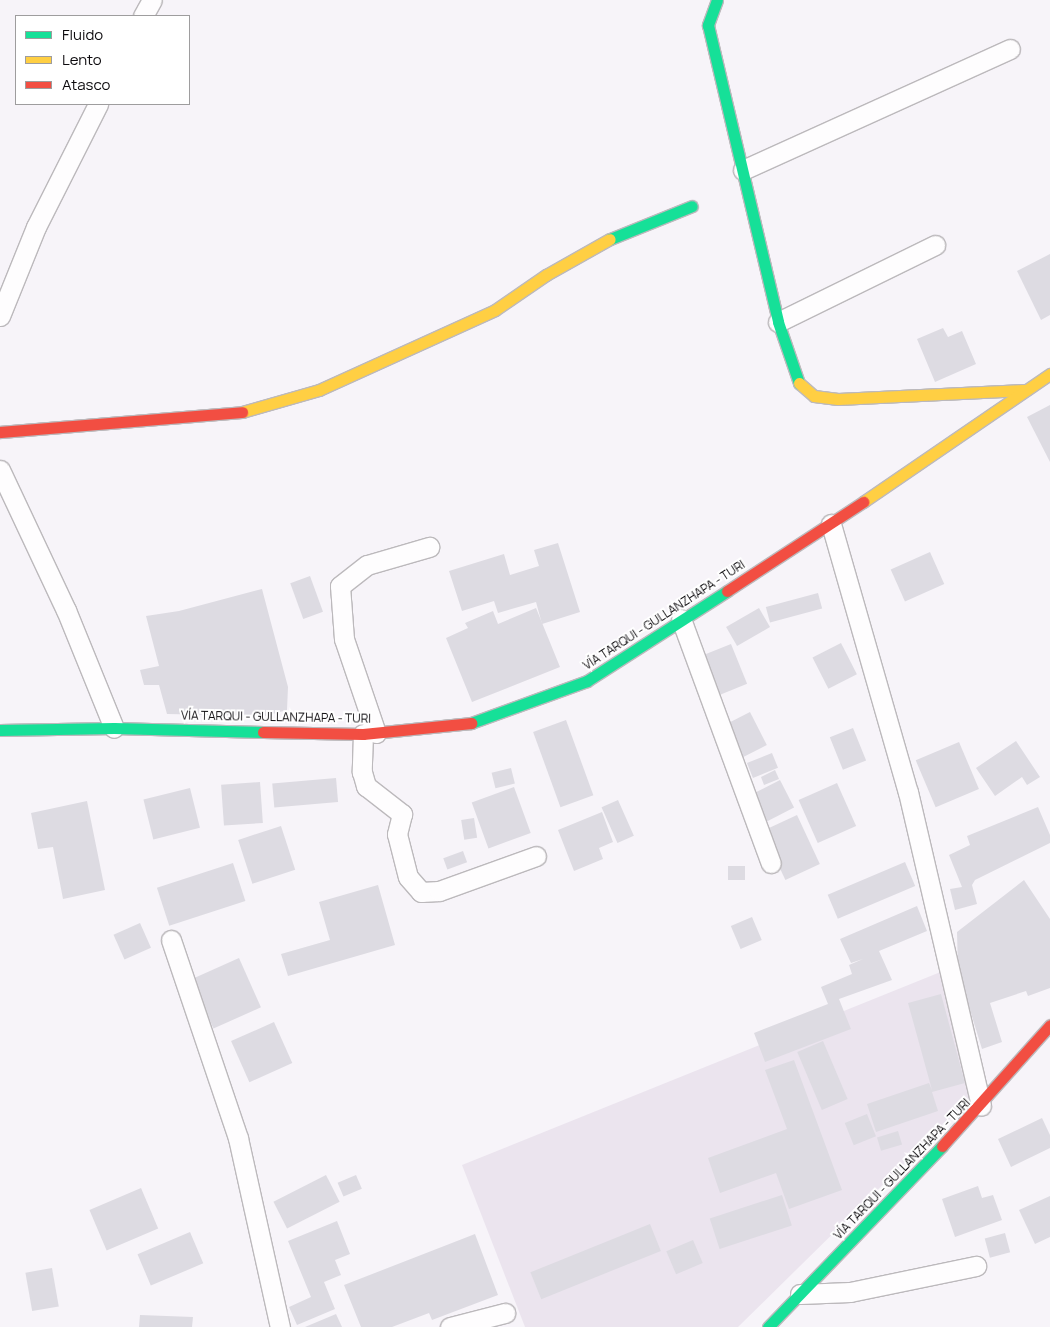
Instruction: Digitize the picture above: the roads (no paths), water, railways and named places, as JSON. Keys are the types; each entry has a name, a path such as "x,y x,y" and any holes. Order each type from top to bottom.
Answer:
{"main road":[{"path":"717,0 708,25 778,322 793,371 802,388 814,396 838,399 1024,390"},
{"path":"0,432 239,413 319,390 495,310 546,275 619,234 692,206"},
{"name":"VÍA TARQUI - GULLANZHAPA - TURI","path":"0,730 114,728 369,734 476,722 587,681 831,524 1050,374"},
{"name":"VÍA TARQUI - GULLANZHAPA - TURI","path":"768,1327 981,1106 1050,1025"}],"street":[{"path":"144,15 152,0"},
{"path":"743,170 1010,49"},
{"path":"0,316 36,227 97,105"},
{"path":"778,322 935,245"},
{"path":"0,470 66,610 114,728"},
{"path":"831,524 908,792 981,1106"},
{"path":"429,547 367,565 340,586 344,639 369,734 362,772 366,786 402,814 397,834 408,877 421,892 439,891 536,856"},
{"path":"681,619 771,863"},
{"path":"171,940 238,1138 280,1327"},
{"path":"800,1294 850,1292 976,1266"},
{"path":"450,1327 505,1313"}]}
